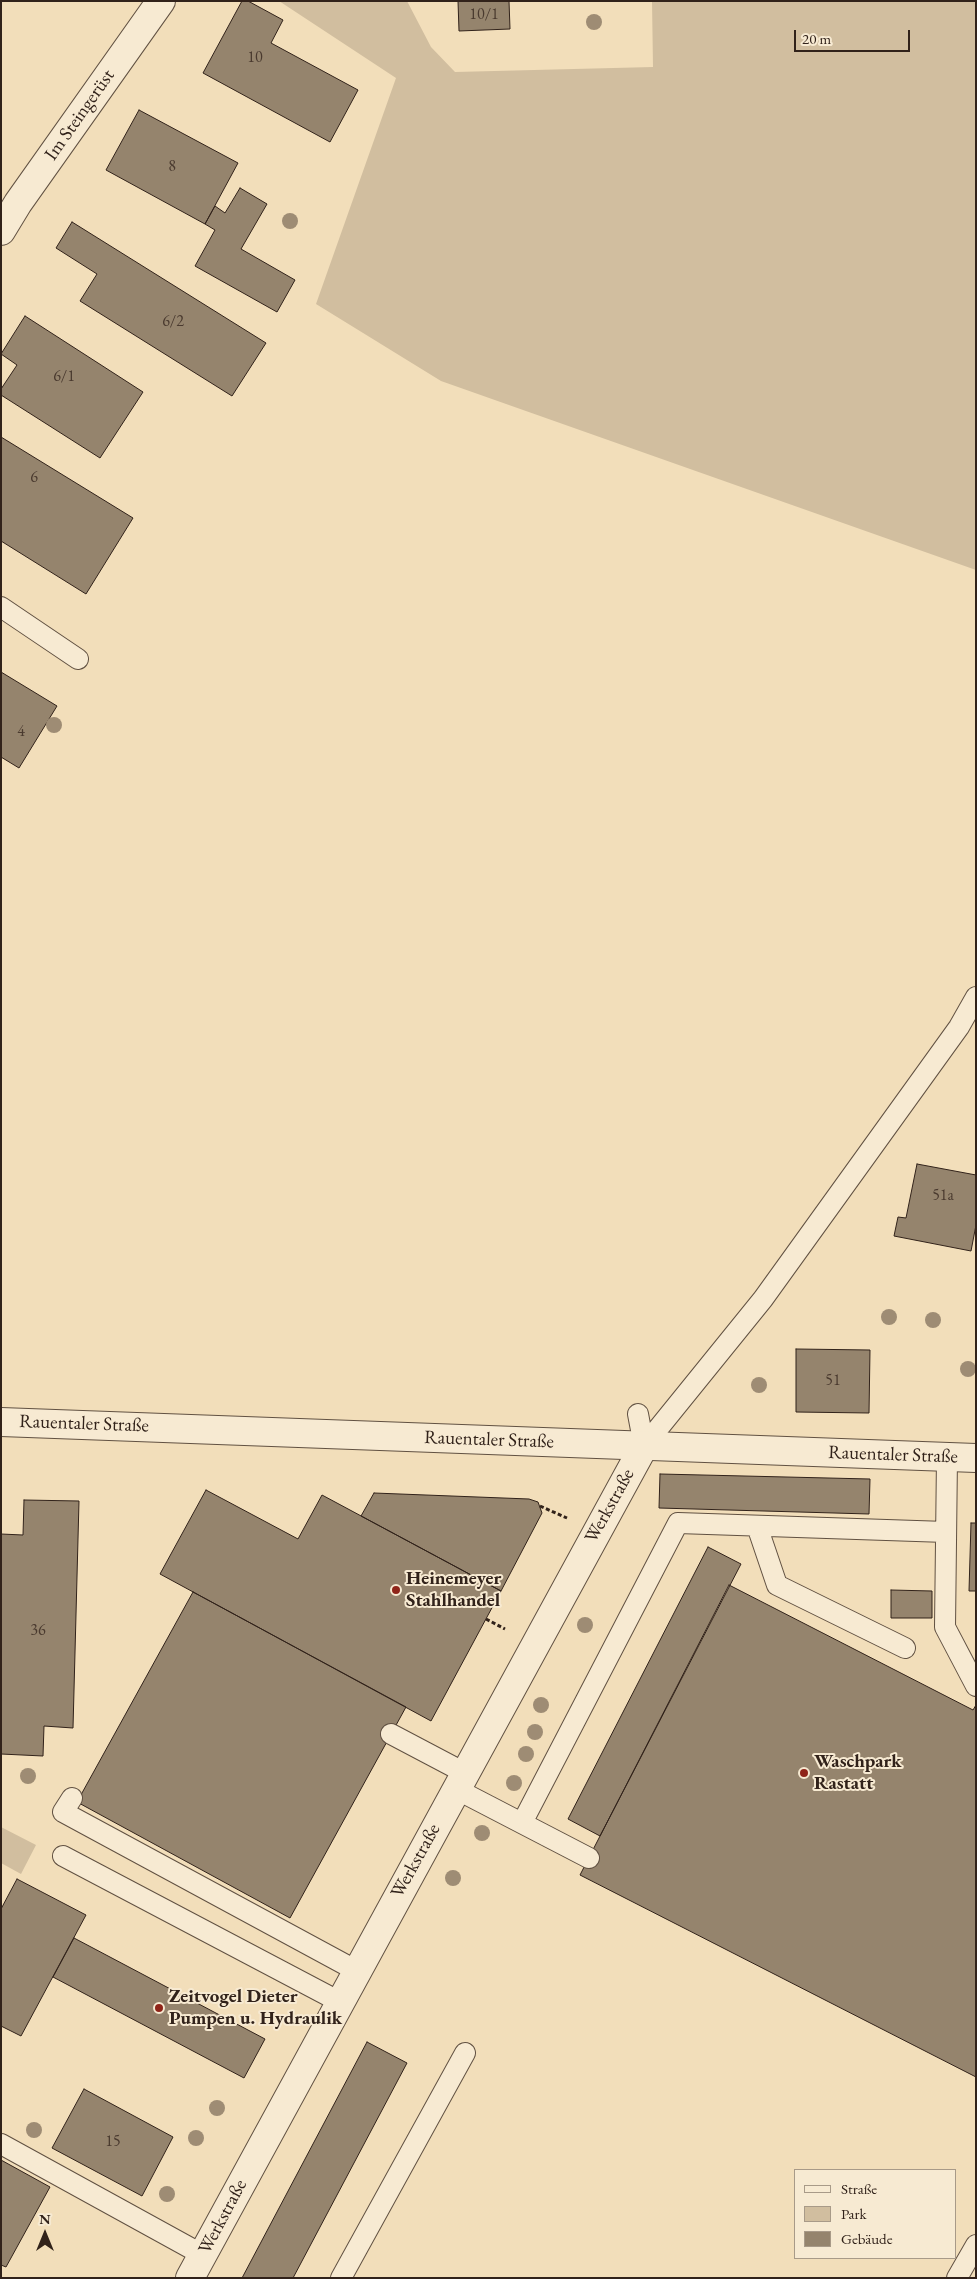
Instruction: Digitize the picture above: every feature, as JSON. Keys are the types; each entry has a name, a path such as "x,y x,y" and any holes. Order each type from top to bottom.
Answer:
{"street":[{"name":"Im Steingerüst","path":"1,231 18,203 161,1"},
{"name":"Rauentaler Straße","path":"1,1422 976,1458"},
{"name":"Werkstraße","path":"197,2266 644,1446"}],"lane":[{"path":"1,607 78,659"},
{"path":"644,1446 763,1298 959,1027 976,997"},
{"path":"638,1414 644,1446"},
{"path":"947,1457 945,1627 976,1686"},
{"path":"522,1823 678,1523 946,1532"},
{"path":"757,1526 777,1585 905,1648"},
{"path":"391,1734 522,1823 589,1858"},
{"path":"72,1798 64,1812 357,1971"},
{"path":"63,1856 340,2002"},
{"path":"341,2278 464,2053"},
{"path":"1,2144 197,2266"},
{"path":"957,2278 976,2245"}],"green space":[{"path":"279,1 407,1 431,47 455,72 653,67 652,1 976,1 976,570 441,381 316,304 396,78"},
{"path":"1,1827 36,1845 21,1874 1,1863"}],"building":[{"path":"242,1 248,1 283,20 271,43 358,90 330,142 203,73"},
{"path":"458,1 509,1 510,29 459,31"},
{"path":"139,110 238,163 205,224 106,170"},
{"path":"240,188 267,204 241,249 295,280 277,312 195,266 215,230 205,224 215,206 225,213"},
{"path":"72,222 266,343 232,396 80,301 97,274 56,248"},
{"path":"25,316 143,392 100,458 1,395 1,389 17,365 1,354"},
{"path":"1,437 133,518 86,594 1,541"},
{"path":"1,672 57,706 19,768 1,757"},
{"path":"917,1164 976,1175 976,1225 971,1251 894,1236 898,1217 906,1218"},
{"path":"796,1349 870,1350 869,1413 796,1412"},
{"path":"660,1474 870,1479 869,1514 659,1508"},
{"path":"206,1490 298,1539 322,1495 501,1591 431,1721 160,1574"},
{"path":"374,1493 529,1499 538,1502 542,1513 501,1591 361,1516"},
{"path":"24,1500 79,1501 73,1728 44,1726 43,1756 1,1754 1,1534 23,1535"},
{"path":"971,1523 976,1523 976,1591 969,1591"},
{"path":"708,1547 741,1564 600,1836 568,1819"},
{"name":"Waschpark Rastatt","path":"729,1585 973,1710 976,1705 976,2077 580,1875"},
{"path":"891,1590 932,1591 932,1618 891,1618"},
{"path":"193,1592 406,1707 290,1918 77,1802"},
{"path":"17,1879 86,1915 21,2036 1,2026 1,1909"},
{"name":"Zeitvogel Dieter Pumpen u. Hydraulik","path":"74,1938 265,2039 244,2078 53,1977"},
{"path":"367,2042 407,2063 293,2278 242,2278"},
{"path":"84,2089 173,2137 142,2196 52,2148"},
{"path":"1,2160 50,2187 6,2267 1,2265"}],"place":[{"name":"Heinemeyer Stahlhandel","path":"396,1590"},
{"name":"Waschpark Rastatt","path":"804,1773"},
{"name":"Zeitvogel Dieter Pumpen u. Hydraulik","path":"159,2008"}]}
